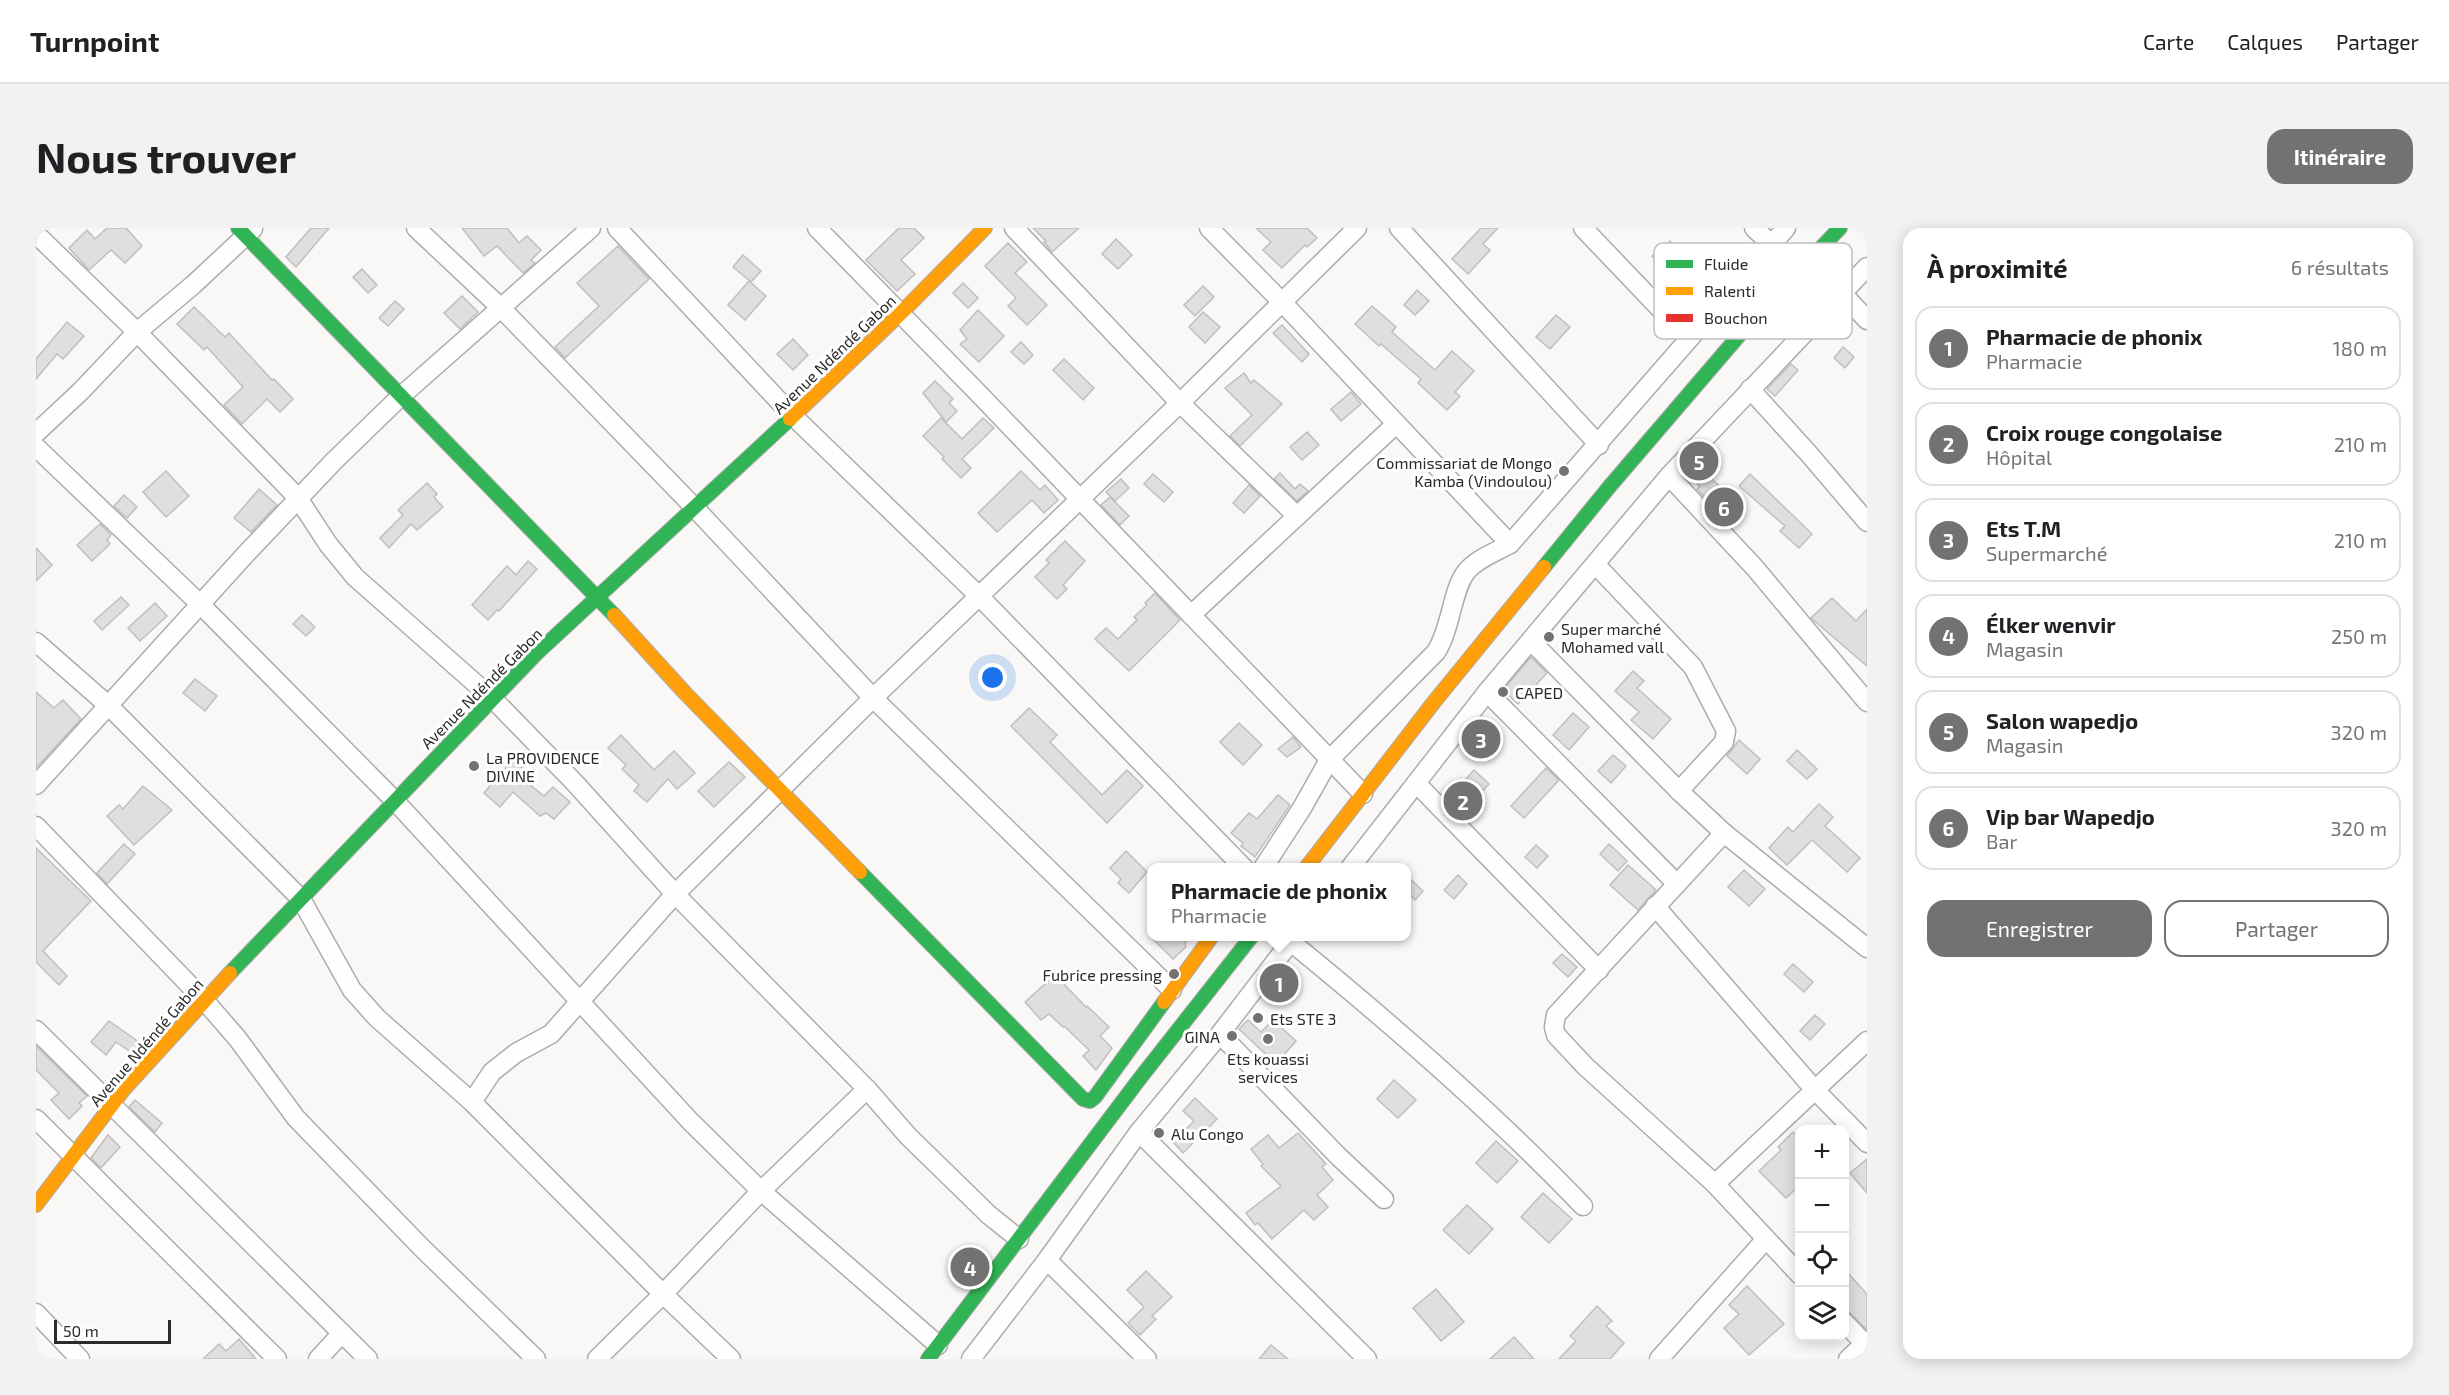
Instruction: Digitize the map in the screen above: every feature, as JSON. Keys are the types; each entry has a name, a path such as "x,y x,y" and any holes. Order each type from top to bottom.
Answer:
{"main road":[{"name":"Avenue Ndéndé Gabon","path":"36,1205 112,1105 204,1000 537,653 598,598 693,506 793,416 901,313 985,228"},
{"path":"1826,243 1840,228"},
{"path":"246,230 400,397 598,598 685,693 1083,1099 1090,1101 1095,1097 1208,941"},
{"path":"1309,863 1470,657 1674,408 1735,339"},
{"path":"933,1352 1141,1077 1248,941"}],"street":[{"path":"416,228 501,308 693,506 873,698 1172,990"},
{"path":"36,784 298,498 400,397 591,228"},
{"path":"617,228 793,416 978,596 1240,863"},
{"path":"817,228 1080,498 1363,794"},
{"path":"1014,228 1180,403 1297,516"},
{"path":"1209,228 1510,544"},
{"path":"472,1102 492,1072 516,1053 551,1034 675,894 873,698 1180,403 1357,228"},
{"path":"1399,228 1599,445"},
{"path":"1583,228 1654,302"},
{"path":"1754,228 1770,243"},
{"path":"1772,243 1786,228"},
{"path":"36,433 80,392 137,332 193,285 246,230"},
{"path":"36,234 137,332 298,498 328,544 355,577 493,699 574,782 675,894 867,1089 916,1144 989,1215 1019,1239"},
{"path":"1852,283 1867,267"},
{"path":"1852,304 1867,320"},
{"path":"1266,863 1302,808 1329,760 1436,652 1445,634 1465,573 1473,565 1510,544 1599,445 1687,339"},
{"path":"1353,863 1487,692 1669,476 1798,339"},
{"path":"1750,389 1867,522"},
{"path":"1191,615 1396,424"},
{"path":"36,447 201,605 395,801 690,1121 761,1191 933,1352"},
{"path":"1669,476 1755,568 1867,702"},
{"path":"1596,565 1693,667 1724,724 1726,732 1724,742 1679,791"},
{"path":"1531,640 1679,791 1724,832 1867,948"},
{"path":"36,642 109,706 301,899 352,990 377,1018 472,1102 731,1359"},
{"path":"1487,692 1677,884"},
{"path":"1416,783 1599,970"},
{"path":"36,826 204,1000 237,1038 296,1118 421,1247 536,1359"},
{"path":"1724,832 1556,1015 1554,1027 1556,1035 1602,1082 1715,1184 1795,1270"},
{"path":"1655,906 1814,1089 1867,1143"},
{"path":"971,1359 1047,1260 1139,1132 1220,1034 1291,941"},
{"path":"1295,941 1464,1088 1583,1206"},
{"path":"36,1030 368,1359"},
{"path":"1220,1034 1339,1157 1384,1199"},
{"path":"1715,1184 1867,1041"},
{"path":"597,1359 663,1294 761,1191 867,1089"},
{"path":"36,1119 277,1359"},
{"path":"1139,1132 1364,1358"},
{"path":"1659,1359 1766,1239"},
{"path":"1047,1260 1147,1359"},
{"path":"36,1313 80,1359"},
{"path":"1848,1359 1866,1344 1849,1327"},
{"path":"318,1359 342,1333"}],"building":[{"path":"107,228 126,228 142,246 125,263 111,250 89,270 69,248 87,230 95,239"},
{"path":"311,228 329,228 296,267 286,257"},
{"path":"462,228 507,228 519,243 527,236 541,250 531,260 535,263 523,273 497,246 484,256"},
{"path":"899,228 914,228 924,238 901,260 915,274 897,291 866,260"},
{"path":"1033,228 1079,228 1052,252 1044,242 1046,241"},
{"path":"1256,228 1307,228 1317,238 1307,247 1305,245 1282,268 1263,250 1271,242"},
{"path":"1481,228 1498,228 1483,244 1490,250 1468,274 1452,259"},
{"path":"1116,239 1132,255 1118,269 1102,254"},
{"path":"1008,243 1027,262 1015,273 1047,305 1027,325 1008,306 1016,298 985,266"},
{"path":"618,246 649,279 565,358 555,347 599,306 577,283"},
{"path":"743,255 761,271 751,282 733,267"},
{"path":"362,269 377,285 368,293 353,277"},
{"path":"749,281 766,296 745,320 728,305"},
{"path":"963,283 978,298 968,308 953,293"},
{"path":"1203,286 1214,297 1195,316 1184,305"},
{"path":"1417,290 1429,301 1415,315 1404,305"},
{"path":"462,296 478,312 460,329 444,313"},
{"path":"395,301 404,309 388,326 379,318"},
{"path":"1372,306 1396,327 1392,332 1435,370 1452,351 1474,371 1455,392 1460,396 1447,410 1418,383 1421,379 1355,324"},
{"path":"194,307 225,337 229,333 272,380 274,379 293,399 280,412 267,399 242,424 224,405 243,387 207,347 204,350 177,324"},
{"path":"978,310 1004,336 979,362 960,344 967,339 960,330"},
{"path":"1203,312 1220,327 1205,343 1189,327"},
{"path":"1556,315 1570,327 1550,349 1536,337"},
{"path":"67,322 84,336 63,359 57,354 36,379 36,359"},
{"path":"1282,325 1309,354 1302,362 1273,333"},
{"path":"793,339 808,355 793,370 777,354"},
{"path":"1021,342 1033,355 1024,364 1011,352"},
{"path":"1843,347 1854,357 1845,368 1834,358"},
{"path":"1064,359 1094,388 1083,400 1053,370"},
{"path":"1791,364 1798,370 1775,396 1767,389"},
{"path":"1244,373 1251,383 1254,380 1282,404 1240,446 1230,436 1252,415 1225,388"},
{"path":"935,381 953,399 949,403 957,411 946,422 923,393"},
{"path":"1351,392 1361,404 1341,421 1331,409"},
{"path":"941,418 962,439 983,418 994,428 962,459 971,468 961,478 923,436"},
{"path":"1307,432 1319,445 1302,460 1290,447"},
{"path":"1695,465 1728,493 1715,507 1697,489 1700,486 1686,474"},
{"path":"166,471 189,496 166,517 143,492"},
{"path":"1021,471 1040,490 1045,485 1058,500 1044,513 1032,500 997,532 978,513"},
{"path":"1280,473 1295,489 1300,484 1308,491 1297,501 1274,479"},
{"path":"1153,474 1173,492 1164,502 1144,484"},
{"path":"1750,474 1812,534 1799,548 1780,531 1785,526 1739,486"},
{"path":"1121,479 1129,488 1115,501 1106,492"},
{"path":"427,483 437,494 434,497 443,507 417,530 411,524 389,548 380,538 403,515 398,510"},
{"path":"1249,485 1260,496 1244,513 1233,503"},
{"path":"259,489 277,505 251,532 234,518"},
{"path":"124,495 137,507 127,518 114,506"},
{"path":"1110,497 1129,516 1120,525 1101,505"},
{"path":"100,524 111,535 107,540 110,544 92,561 77,545"},
{"path":"1065,541 1085,561 1063,585 1067,589 1057,599 1035,577 1049,563 1046,560"},
{"path":"36,548 52,565 36,581"},
{"path":"528,561 537,569 488,620 472,605 507,566 516,575"},
{"path":"1155,593 1180,620 1129,671 1095,639 1106,628 1118,639 1137,620 1134,617 1147,605 1145,603"},
{"path":"121,597 129,605 102,630 94,621"},
{"path":"1832,598 1856,621 1867,609 1867,666 1811,618"},
{"path":"155,603 167,616 140,641 128,628"},
{"path":"302,615 315,627 306,636 293,624"},
{"path":"1531,657 1547,673 1518,704 1503,690"},
{"path":"1633,671 1644,681 1637,688 1671,719 1653,739 1631,720 1639,712 1615,691"},
{"path":"195,679 217,696 205,711 183,693"},
{"path":"36,692 54,708 63,700 81,719 36,768"},
{"path":"1029,708 1057,735 1050,742 1102,795 1127,770 1143,786 1107,823 1011,726"},
{"path":"1573,713 1589,727 1569,750 1553,735"},
{"path":"1239,723 1262,745 1243,765 1220,742"},
{"path":"621,735 654,770 674,751 695,773 677,789 668,779 647,802 634,791 639,785 622,769 626,765 608,748"},
{"path":"1293,737 1301,747 1287,757 1278,749"},
{"path":"1739,740 1760,759 1747,774 1727,756"},
{"path":"1797,750 1817,769 1807,779 1787,761"},
{"path":"1613,755 1626,766 1611,783 1598,771"},
{"path":"513,759 529,774 524,780 544,796 553,787 570,802 554,819 546,813 540,816 513,792 500,807 484,793"},
{"path":"729,762 745,777 714,807 698,791"},
{"path":"1546,768 1559,780 1524,818 1511,806"},
{"path":"1474,770 1489,784 1462,813 1448,799"},
{"path":"143,786 172,810 134,845 107,816 119,805 123,809"},
{"path":"1278,795 1290,805 1255,857 1241,846 1243,843 1231,833 1249,813 1257,819"},
{"path":"1819,804 1833,817 1825,826 1860,858 1847,872 1812,840 1787,865 1769,848 1788,827 1793,832"},
{"path":"124,844 135,854 107,884 97,873"},
{"path":"1609,844 1627,861 1618,871 1600,854"},
{"path":"1536,845 1548,856 1537,868 1525,857"},
{"path":"36,848 91,901 43,951 67,976 59,985 36,962"},
{"path":"1126,851 1147,872 1129,893 1118,883 1121,879 1110,868"},
{"path":"1628,865 1656,890 1638,910 1610,885"},
{"path":"1744,870 1765,889 1749,906 1728,887"},
{"path":"1458,875 1467,884 1454,899 1444,890"},
{"path":"1411,880 1423,891 1415,900 1411,896"},
{"path":"1155,941 1186,941 1186,947 1173,959"},
{"path":"1562,954 1577,967 1568,977 1553,963"},
{"path":"1793,964 1813,982 1804,992 1784,974"},
{"path":"1055,975 1109,1027 1100,1036 1112,1048 1096,1070 1083,1056 1089,1050 1064,1026 1049,1014 1041,1020 1025,1002"},
{"path":"1815,1015 1825,1024 1810,1040 1800,1031"},
{"path":"1248,1020 1261,1032 1273,1020 1296,1041 1276,1064 1239,1029"},
{"path":"109,1021 143,1045 135,1055 116,1042 106,1055 91,1042"},
{"path":"36,1046 87,1096 79,1103 82,1106 69,1119 51,1100 59,1093 36,1070"},
{"path":"1394,1080 1416,1100 1398,1118 1377,1099"},
{"path":"1195,1098 1217,1119 1183,1153 1173,1142 1194,1121 1183,1111"},
{"path":"135,1100 162,1123 155,1132 129,1107"},
{"path":"1793,1132 1795,1134 1795,1190 1786,1198 1759,1171 1781,1150 1778,1147"},
{"path":"1298,1133 1326,1164 1322,1167 1333,1180 1317,1195 1328,1207 1314,1220 1304,1210 1272,1239 1258,1223 1255,1225 1246,1213 1281,1186 1261,1166 1263,1164 1251,1149 1268,1135 1279,1148"},
{"path":"108,1135 120,1147 101,1168 91,1158"},
{"path":"1496,1141 1518,1161 1497,1183 1476,1163"},
{"path":"1867,1159 1867,1193 1850,1173"},
{"path":"1543,1193 1572,1219 1549,1243 1521,1217"},
{"path":"1467,1205 1493,1229 1469,1254 1443,1230"},
{"path":"1146,1271 1172,1297 1152,1316 1156,1319 1140,1335 1128,1323 1144,1307 1127,1290"},
{"path":"1849,1274 1867,1294 1867,1330 1849,1312"},
{"path":"1747,1286 1784,1324 1749,1355 1724,1328 1739,1314 1729,1305"},
{"path":"1436,1289 1464,1322 1441,1341 1413,1308"},
{"path":"1597,1306 1612,1321 1606,1326 1624,1343 1610,1359 1559,1359 1576,1341 1570,1336"},
{"path":"1514,1337 1534,1359 1490,1359"},
{"path":"239,1339 256,1359 203,1359 219,1344 226,1351"},
{"path":"1271,1345 1288,1359 1259,1359"}],"traffic: fast":[{"path":"238,228 614,615"},
{"path":"1826,243 1840,228"},
{"path":"1544,567 1736,339"},
{"path":"230,973 537,653 790,419"},
{"path":"860,872 1083,1099 1090,1101 1095,1097 1164,1002"},
{"path":"928,1359 1141,1077 1248,941"}],"traffic: slow":[{"path":"790,419 901,313 985,228"},
{"path":"1310,863 1434,702 1544,567"},
{"path":"614,615 685,693 860,872"},
{"path":"1164,1002 1208,941"},
{"path":"36,1205 124,1089 230,973"}],"place":[{"name":"Salon wapedjo","path":"1699,461"},
{"name":"Commissariat de Mongo Kamba (Vindoulou)","path":"1564,471"},
{"name":"Vip bar Wapedjo","path":"1724,507"},
{"name":"Super marché Mohamed vall","path":"1549,637"},
{"name":"CAPED","path":"1503,692"},
{"name":"Ets T.M","path":"1481,739"},
{"name":"La PROVIDENCE DIVINE","path":"474,766"},
{"name":"Croix rouge congolaise","path":"1463,801"},
{"name":"Fubrice pressing","path":"1174,974"},
{"name":"Pharmacie de phonix","path":"1279,983"},
{"name":"Ets STE 3","path":"1258,1018"},
{"name":"GINA","path":"1232,1036"},
{"name":"Ets kouassi services","path":"1268,1039"},
{"name":"Alu Congo","path":"1159,1133"},
{"name":"Élker wenvir","path":"970,1267"}]}
